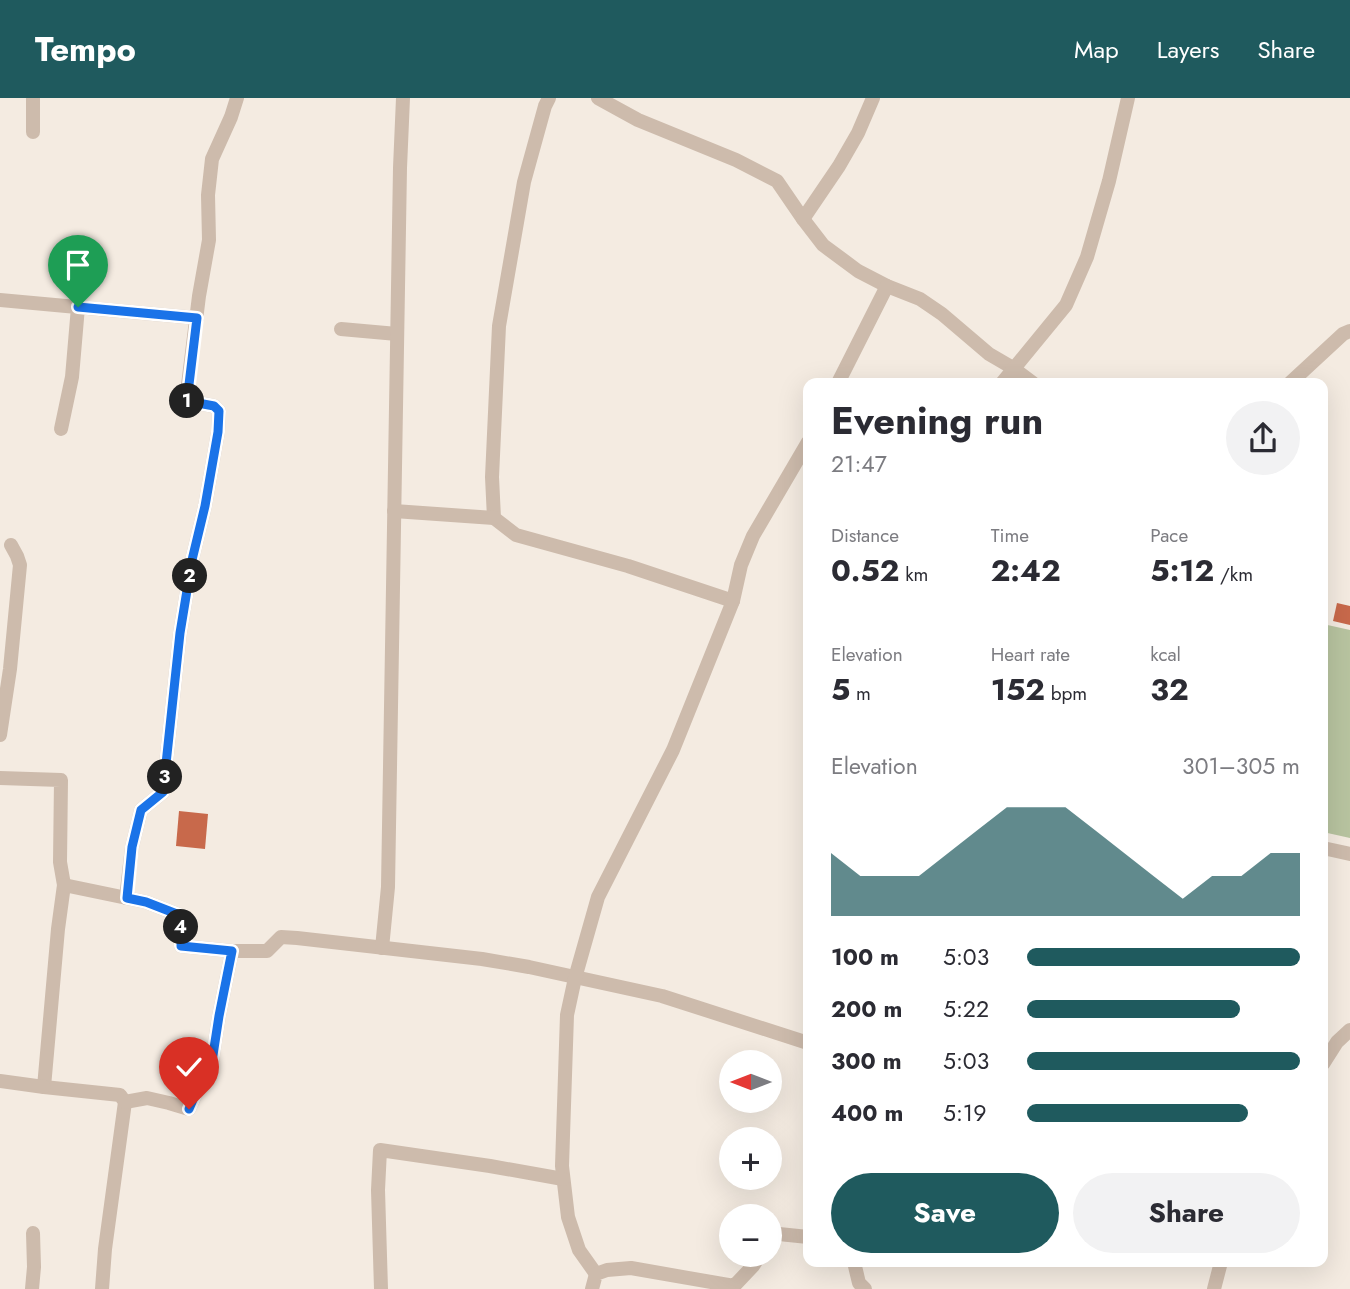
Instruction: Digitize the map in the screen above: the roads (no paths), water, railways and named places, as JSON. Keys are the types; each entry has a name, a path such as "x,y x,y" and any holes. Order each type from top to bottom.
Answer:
{"street":[{"path":"33,98 33,132"},
{"path":"127,898 132,847 141,810 163,792 180,633 218,432 219,411 214,406 187,401 209,240 208,195 212,159 237,98"},
{"path":"382,948 388,887 403,98"},
{"path":"494,518 492,477 499,326 524,182 549,98"},
{"path":"598,98 638,120 736,160 777,181 823,245 858,271 931,306 989,354 1026,378"},
{"path":"803,219 858,133 873,98"},
{"path":"1006,378 1066,305 1087,257 1109,181 1128,98"},
{"path":"841,378 887,286"},
{"path":"0,300 197,318"},
{"path":"61,429 72,377 78,307"},
{"path":"341,329 397,334"},
{"path":"1295,378 1343,334 1350,331"},
{"path":"596,1274 579,1250 568,1217 563,1179 566,1016 575,978 598,897 673,750 733,601 741,565 753,536 803,451"},
{"path":"394,511 494,518 516,535 628,566 733,601"},
{"path":"0,735 10,669 20,565 18,556 10,545"},
{"path":"0,778 61,780 60,862 64,885 55,953 44,1087"},
{"path":"1328,849 1350,853"},
{"path":"64,885 146,902 182,916 181,946 267,951 281,937 297,937 482,959 662,996 803,1041"},
{"path":"125,1102 147,1098 189,1109 211,1068 232,951"},
{"path":"1328,1056 1337,1042 1350,1030"},
{"path":"0,1080 120,1095 125,1102 102,1289"},
{"path":"382,1289 378,1191 380,1150 563,1179"},
{"path":"32,1289 33,1233"},
{"path":"782,1234 803,1236"},
{"path":"596,1274 631,1268 734,1286 752,1267"},
{"path":"855,1267 859,1283 865,1289"},
{"path":"1214,1289 1220,1267"},
{"path":"592,1289 596,1274"}]}
